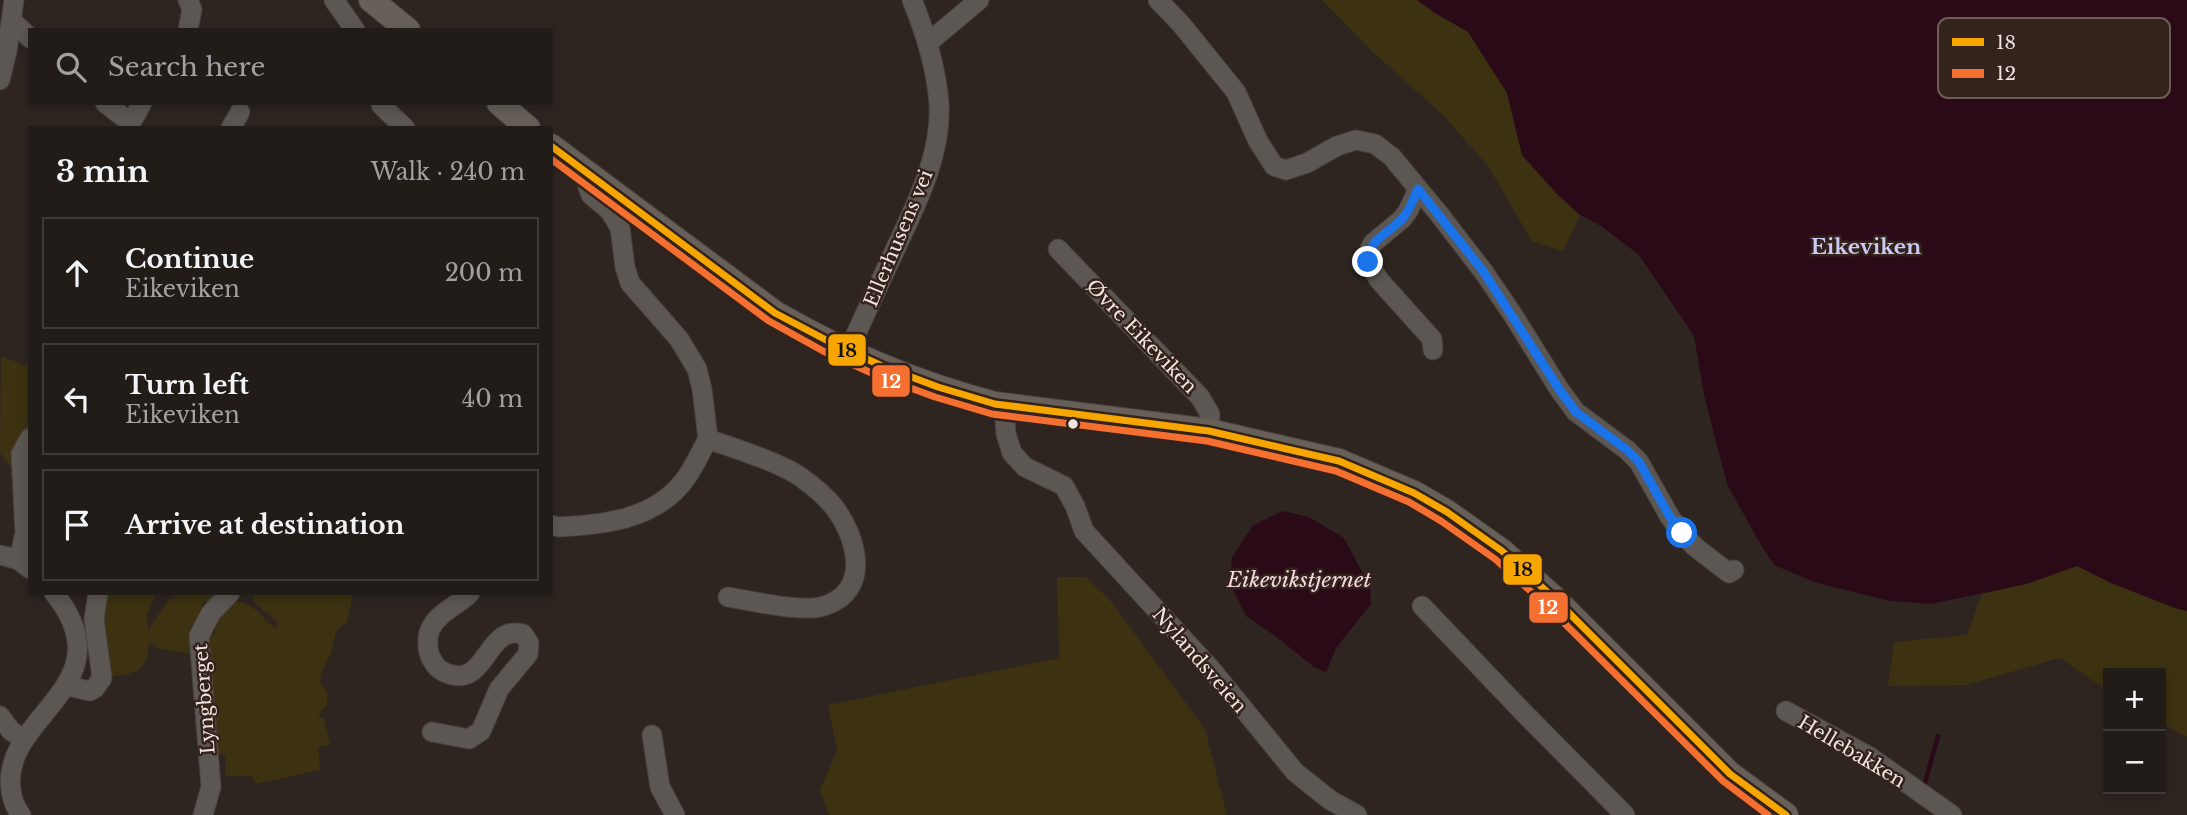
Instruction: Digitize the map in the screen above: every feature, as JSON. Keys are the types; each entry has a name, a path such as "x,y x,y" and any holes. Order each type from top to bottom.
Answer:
{"main road":[{"path":"372,0 406,28"},
{"path":"385,0 414,28"},
{"path":"501,105 526,126"},
{"path":"553,148 775,313 848,352 934,386 1004,406 1209,431 1339,461 1414,494 1447,512 1502,551 1554,598 1730,774 1786,815"}],"street":[{"path":"0,80 14,0"},
{"path":"188,0 192,9 188,28"},
{"path":"334,0 354,28"},
{"name":"Ellerhusens vei","path":"848,352 920,196 936,144 939,105 934,68 929,42 912,0"},
{"path":"929,42 979,0"},
{"path":"1157,0 1181,24 1236,92 1258,141 1274,166 1286,170 1307,163 1347,142 1365,141 1375,144 1392,157 1483,271 1576,412 1639,462 1682,533 1728,573 1734,570"},
{"path":"12,21 28,36"},
{"path":"107,105 133,126 141,105"},
{"path":"381,105 383,126"},
{"path":"382,105 403,126"},
{"path":"553,531 598,525 630,517 660,503 683,482 708,439 697,369 680,339 630,283 620,228 610,211 591,195 588,187 592,177"},
{"path":"1418,189 1402,219 1373,243 1368,253 1368,262 1379,280 1432,339 1433,350"},
{"name":"Øvre Eikeviken","path":"1058,249 1200,397 1210,414 1209,431"},
{"name":"Nylandsveien","path":"1004,406 1006,434 1012,453 1025,467 1064,486 1084,531 1210,668 1279,754 1310,786 1357,815"},
{"path":"708,439 801,477 834,507 851,537 858,563 853,582 844,594 824,606 800,608 728,597"},
{"path":"16,561 25,533 21,454 28,442"},
{"path":"1639,462 1636,472 1662,524 1704,568"},
{"path":"21,815 13,803 10,776 15,757 24,739 67,686 76,662 76,639 67,612 55,595"},
{"path":"67,686 90,691 102,678 94,619 98,595"},
{"name":"Lyngberget","path":"203,815 211,788 199,636 211,613 228,595"},
{"path":"432,732 469,739 481,731 499,689 528,654 528,643 523,634 513,631 504,635 481,663 467,675 453,676 439,670 429,654 427,636 434,621 467,595"},
{"path":"1422,606 1625,815"},
{"name":"Hellebakken","path":"1786,711 1870,757 1952,815"},
{"path":"0,716 11,731 24,739"},
{"path":"652,735 660,787 676,815"}],"shaded area":[{"path":"1322,0 1417,0 1468,32 1507,93 1522,155 1580,215 1563,251 1532,241 1488,166 1444,116 1374,53"},
{"path":"1,356 28,366 28,430 16,474 0,453"},
{"path":"2077,566 2111,583 2187,611 2187,737 2166,726 2166,668 2103,668 2103,688 2060,658 1966,685 1888,686 1894,642 1967,635 1982,594 2026,584"},
{"path":"1057,577 1086,577 1110,600 1205,729 1227,815 829,815 820,790 837,750 828,705 1059,658"},
{"path":"102,595 155,595 147,614 148,630 170,598 175,599 175,595 218,595 212,601 203,601 190,654 157,648 149,641 147,658 140,669 110,676 100,605"},
{"path":"252,595 353,595 347,622 336,631 331,653 321,674 320,683 327,691 327,706 320,711 319,717 324,719 330,745 318,747 320,770 256,784 251,776 226,776 225,755 215,752 204,636 215,634 212,618 229,601 250,606 276,629 277,622 254,602"}],"water":[{"path":"1417,0 2187,0 2187,611 2111,583 2077,566 2026,584 1931,604 1890,601 1817,583 1774,565 1727,484 1704,395 1694,336 1639,255 1601,226 1580,215 1522,155 1507,93 1468,32"},
{"name":"Eikevikstjernet","path":"1283,511 1309,517 1344,538 1370,587 1371,604 1336,648 1326,672 1314,667 1246,616 1230,583 1232,558 1253,525"}],"waterway":[{"path":"1924,786 1938,736"}],"transit line":[{"name":"18","path":"553,147 775,313 882,366 995,404 1209,431 1339,461 1414,493 1447,512 1502,551 1554,598 1730,774 1786,815"},
{"name":"12","path":"553,160 769,321 823,351 878,376 992,414 1207,441 1336,471 1409,502 1495,559 1547,606 1723,781 1768,815"}],"district":[{"name":"Eikeviken","path":"1866,247"}],"route":[{"path":"1368,262 1368,253 1373,243 1402,219 1418,189 1483,271 1576,412 1639,462 1682,533"}]}
